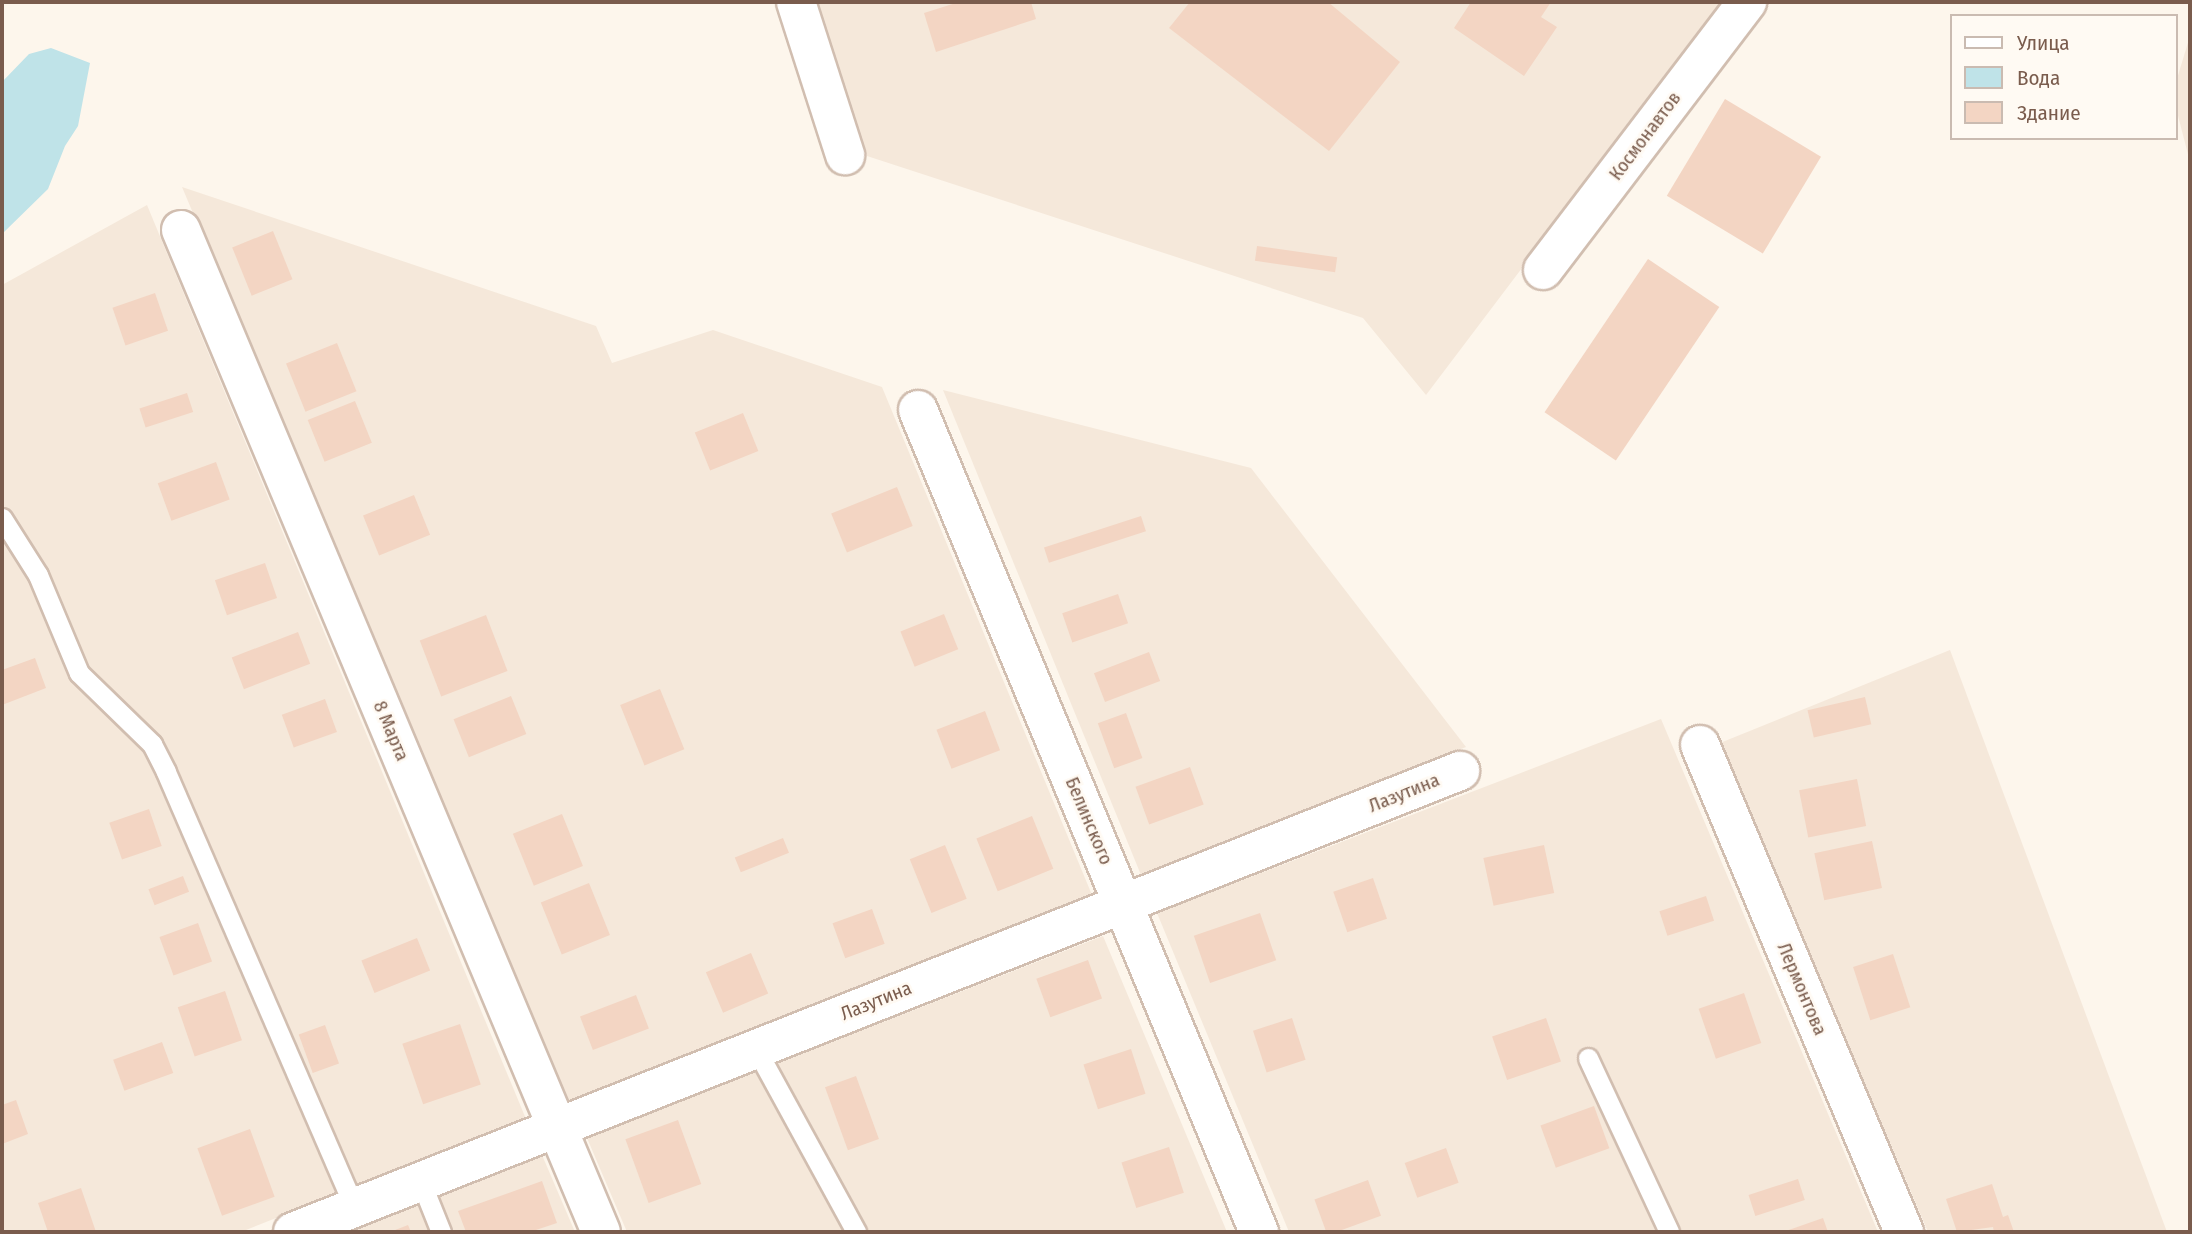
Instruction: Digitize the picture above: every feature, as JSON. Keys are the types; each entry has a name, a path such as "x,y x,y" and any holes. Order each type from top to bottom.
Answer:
{"street":[{"path":"796,2 845,155"},
{"name":"Космонавтов","path":"1543,270 1746,2"},
{"name":"8 Марта","path":"180,229 601,1232"},
{"name":"Белинского","path":"918,410 1259,1232"},
{"name":"Лермонтова","path":"1700,745 1904,1232"},
{"name":"Лазутина","path":"293,1232 1460,771"}],"lane":[{"path":"2,518 38,575 79,673 152,744 355,1208"},
{"path":"756,1049 856,1232"},
{"path":"1588,1058 1670,1232"},
{"path":"421,1182 441,1232"}],"shaded area":[{"path":"814,2 1723,2 1426,395 1363,318 867,156"},
{"path":"2190,36 2190,162 2178,116 2178,75"},
{"path":"182,187 596,326 612,363 713,330 882,387 1092,895 570,1106"},
{"path":"147,205 526,1119 241,1232 2,1232 2,285"},
{"path":"943,390 1251,468 1466,747 1141,875"},
{"path":"1950,650 2167,1232 1928,1232 1720,743"},
{"path":"1661,719 1878,1232 1289,1232 1157,913"},
{"path":"1103,936 1227,1232 627,1232 587,1138"},
{"path":"542,1155 575,1232 348,1232"}],"water":[{"path":"51,48 90,63 78,126 65,146 48,189 2,234 2,82 29,54"}],"building":[{"path":"959,2 1031,2 1036,19 936,52 924,13"},
{"path":"1190,2 1328,2 1400,62 1329,151 1169,28"},
{"path":"1471,2 1551,2 1541,17 1557,27 1524,76 1454,28"},
{"path":"1725,99 1821,157 1763,254 1667,196"},
{"path":"273,231 292,279 252,296 232,247"},
{"path":"1257,246 1337,257 1335,272 1255,261"},
{"path":"1648,259 1719,307 1616,460 1545,412"},
{"path":"155,293 168,331 125,345 112,308"},
{"path":"337,343 356,391 305,412 286,364"},
{"path":"187,393 193,412 146,427 139,408"},
{"path":"355,401 372,443 325,462 308,420"},
{"path":"743,413 758,451 710,470 695,432"},
{"path":"216,462 230,500 171,521 158,483"},
{"path":"897,487 913,526 847,553 831,514"},
{"path":"414,495 430,535 379,555 363,516"},
{"path":"1141,516 1146,531 1049,563 1044,548"},
{"path":"265,563 277,598 227,615 215,580"},
{"path":"1118,594 1128,623 1072,643 1062,613"},
{"path":"944,614 958,649 915,667 900,632"},
{"path":"486,615 508,671 441,696 420,640"},
{"path":"298,632 310,664 244,689 232,657"},
{"path":"1149,652 1160,681 1105,702 1094,673"},
{"path":"35,658 46,688 2,705 2,670"},
{"path":"660,689 684,749 644,765 620,705"},
{"path":"511,696 526,734 469,757 454,719"},
{"path":"1865,697 1871,724 1814,738 1808,710"},
{"path":"325,699 337,732 294,748 282,715"},
{"path":"985,711 1000,750 952,769 936,730"},
{"path":"1126,713 1142,758 1114,768 1098,723"},
{"path":"1190,767 1204,805 1149,824 1135,787"},
{"path":"1857,779 1866,826 1808,837 1799,790"},
{"path":"149,809 162,846 122,860 109,823"},
{"path":"562,814 583,866 534,886 513,834"},
{"path":"1032,816 1053,869 998,891 976,838"},
{"path":"783,838 789,853 741,872 735,857"},
{"path":"1872,841 1882,888 1824,900 1814,853"},
{"path":"945,845 967,899 931,913 910,859"},
{"path":"1544,845 1554,893 1494,906 1483,858"},
{"path":"183,876 189,892 155,905 148,889"},
{"path":"1373,878 1387,919 1347,932 1333,892"},
{"path":"589,883 610,935 562,954 541,902"},
{"path":"1706,896 1714,921 1667,936 1659,911"},
{"path":"872,909 885,944 845,958 833,923"},
{"path":"1260,913 1276,960 1210,983 1194,936"},
{"path":"198,923 212,962 173,976 159,937"},
{"path":"417,938 430,970 374,993 361,960"},
{"path":"751,953 768,994 723,1013 706,972"},
{"path":"1893,954 1910,1007 1870,1020 1853,967"},
{"path":"1088,960 1102,999 1050,1017 1036,979"},
{"path":"225,991 242,1040 195,1056 178,1007"},
{"path":"1744,993 1761,1043 1716,1059 1699,1009"},
{"path":"636,995 649,1029 593,1050 580,1017"},
{"path":"1292,1018 1306,1060 1267,1073 1253,1031"},
{"path":"1546,1018 1561,1061 1507,1080 1492,1037"},
{"path":"460,1024 481,1085 423,1104 402,1044"},
{"path":"325,1025 339,1064 313,1073 299,1035"},
{"path":"162,1042 173,1073 124,1091 113,1060"},
{"path":"1131,1049 1146,1094 1098,1109 1083,1064"},
{"path":"856,1076 879,1139 848,1150 825,1087"},
{"path":"16,1100 28,1134 2,1144 2,1105"},
{"path":"1594,1106 1609,1148 1556,1168 1540,1125"},
{"path":"678,1120 701,1184 649,1203 625,1139"},
{"path":"250,1129 275,1197 222,1216 197,1148"},
{"path":"1169,1147 1184,1193 1136,1208 1121,1162"},
{"path":"1446,1148 1459,1183 1417,1198 1405,1163"},
{"path":"1798,1179 1805,1200 1755,1216 1749,1195"},
{"path":"1368,1180 1381,1216 1336,1232 1326,1232 1314,1199"},
{"path":"542,1181 557,1223 530,1232 466,1232 458,1211"},
{"path":"1992,1184 2003,1217 2008,1215 2014,1232 1994,1232 1993,1227 1957,1232 1946,1199"},
{"path":"81,1188 96,1232 48,1232 38,1203"},
{"path":"1823,1218 1828,1232 1783,1232"},
{"path":"408,1225 411,1232 390,1232"}]}
